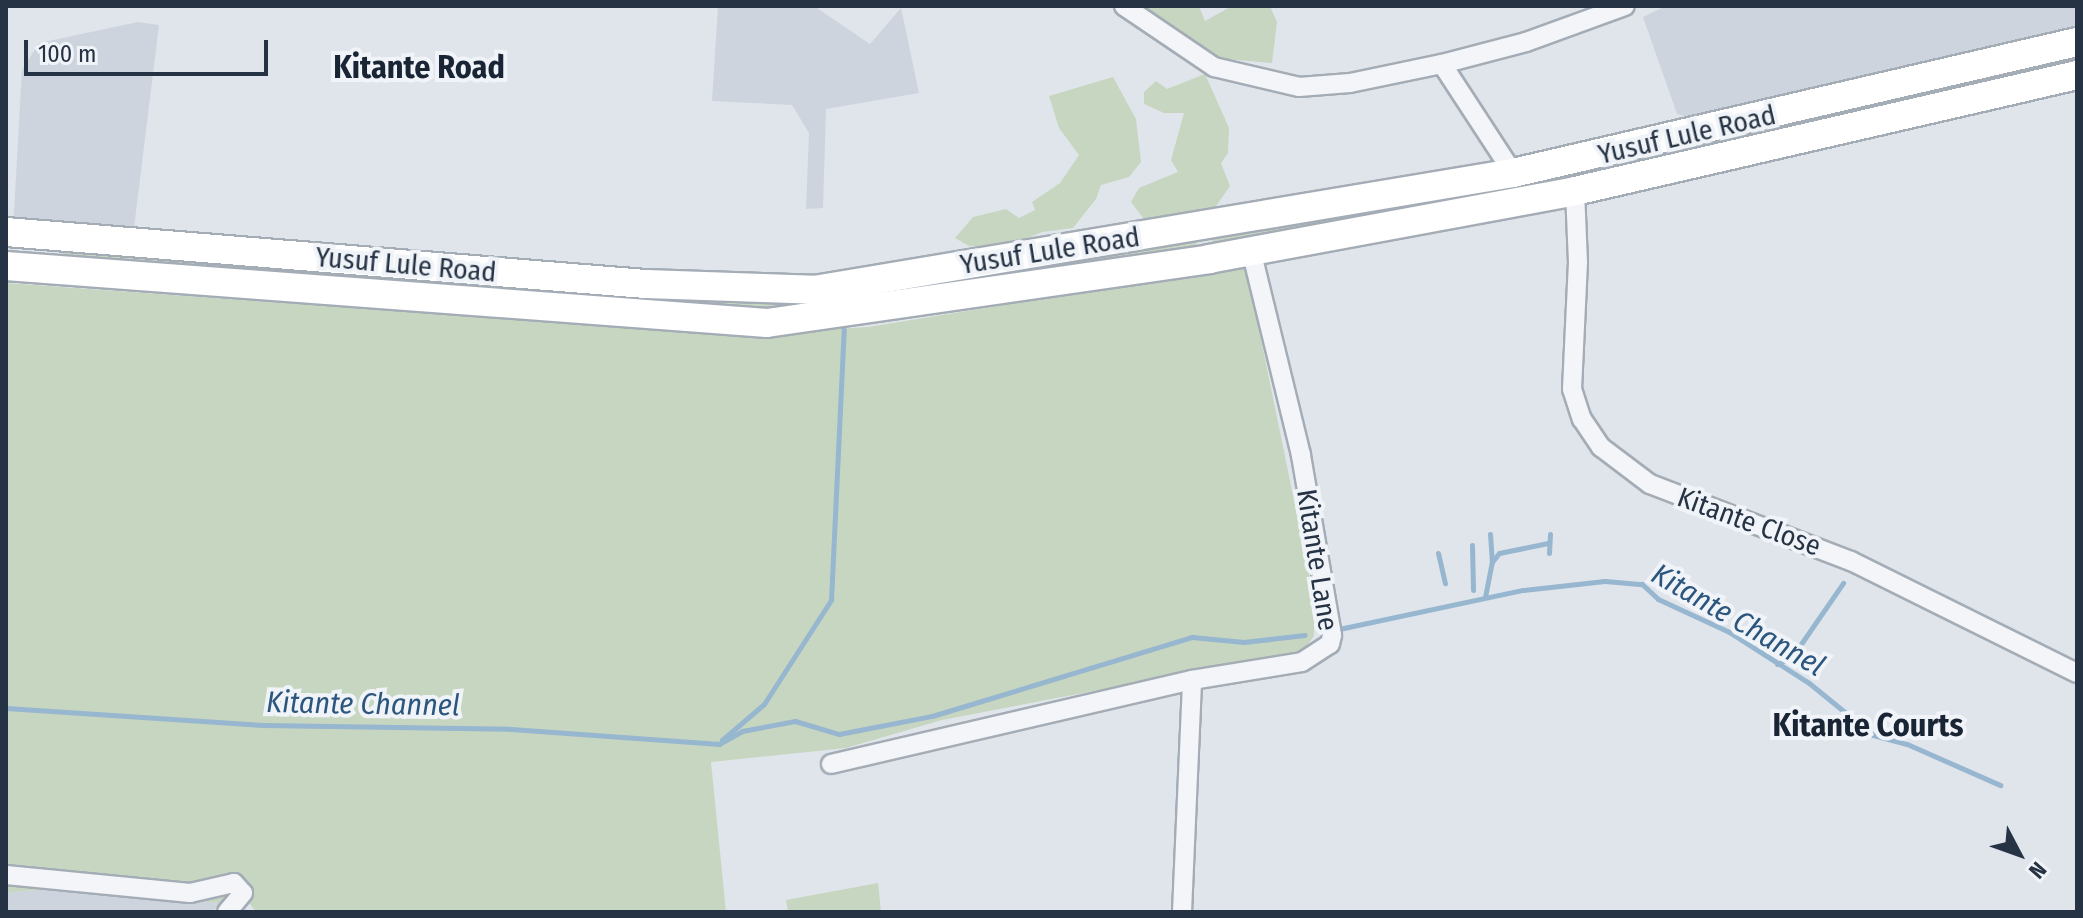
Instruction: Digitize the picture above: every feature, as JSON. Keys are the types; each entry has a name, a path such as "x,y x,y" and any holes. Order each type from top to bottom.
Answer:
{"main road":[{"name":"Yusuf Lule Road","path":"6,232 646,284 814,290 1513,173 1696,134 2077,42"},
{"name":"Yusuf Lule Road","path":"6,266 644,317 767,323 837,315 1251,250 1575,191 2077,75"},
{"path":"1696,134 1705,163"},
{"path":"644,317 646,284"}],"street":[{"path":"1124,6 1214,67 1299,87 1350,83 1442,64 1526,42 1625,6"},
{"path":"1442,64 1513,173"},
{"name":"Kitante Close","path":"1575,191 1578,262 1572,389 1582,419 1621,464 1682,499 1851,561 2077,673"},
{"name":"Kitante Lane","path":"1192,680 1302,662 1330,644 1332,635 1301,455 1251,250"},
{"path":"831,764 1192,680 1182,912"},
{"path":"6,875 190,893 234,883 243,893 227,912"}],"shaded area":[{"path":"718,6 814,6 870,44 901,8 919,93 826,109 823,208 806,209 809,133 792,105 712,101"},
{"path":"1666,6 2077,6 2077,25 1698,120 1677,114 1643,17"},
{"path":"138,22 159,25 133,236 13,230 22,70 39,43"},
{"path":"63,887 220,903 213,912 6,912 6,893"}],"green space":[{"path":"1132,6 1199,6 1205,21 1232,6 1270,6 1277,22 1272,63 1213,58"},
{"path":"2077,54 2077,67 1710,147 1716,140"},
{"path":"1205,74 1229,128 1228,153 1221,163 1230,186 1212,212 1144,219 1131,202 1139,188 1178,172 1171,160 1184,113 1164,113 1144,104 1144,92 1156,81 1167,89"},
{"path":"1113,77 1136,119 1141,162 1129,177 1101,185 1096,199 1073,228 1042,232 1002,248 969,246 955,238 973,217 1006,209 1019,218 1035,210 1032,202 1060,183 1079,155 1059,128 1049,96"},
{"path":"1673,149 1682,151 1684,157 1212,242 1214,233"},
{"path":"1195,239 1198,248 784,313 651,301 652,296"},
{"path":"69,251 629,294 630,301 52,257"},
{"path":"1246,266 1314,598 1314,636 1303,651 942,720 846,748 711,762 726,912 256,912 244,896 228,912 220,903 63,887 6,893 6,283 733,335 868,327"},
{"path":"878,883 881,912 788,912 786,900"}],"waterway":[{"path":"722,740 764,704 831,600 844,329"},
{"path":"1490,534 1492,562"},
{"path":"1549,553 1550,534"},
{"path":"1485,597 1492,562 1499,553 1548,543"},
{"path":"1472,545 1473,590"},
{"path":"1438,553 1445,583"},
{"name":"Kitante Channel","path":"1339,629 1523,590 1605,581 1642,584 1658,599 1729,632 1809,683 1873,735 1907,744 2000,785"},
{"path":"1777,664 1792,657 1843,583"},
{"path":"719,744 742,731 795,721 839,734 932,716 1192,637 1244,642 1305,635"},
{"name":"Kitante Channel","path":"6,708 263,725 511,729 719,744"}],"district":[{"name":"Kitante Road","path":"419,67"},
{"name":"Kitante Courts","path":"1868,725"}]}
